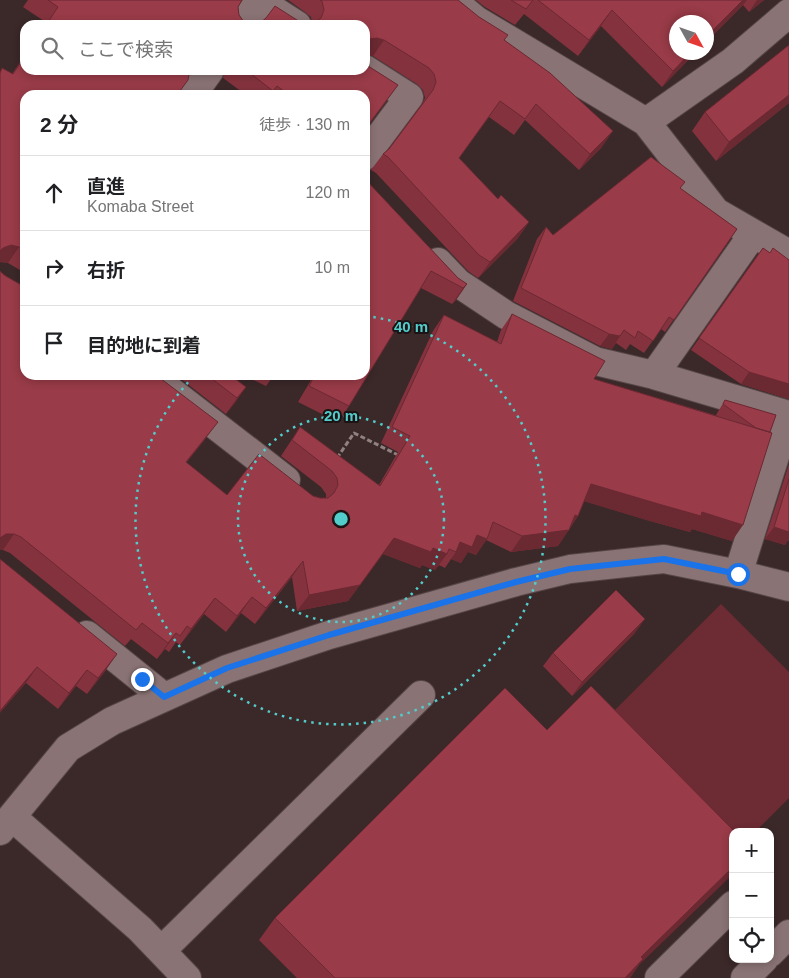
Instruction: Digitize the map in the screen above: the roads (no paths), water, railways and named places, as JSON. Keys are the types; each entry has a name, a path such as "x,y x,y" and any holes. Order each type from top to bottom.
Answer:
{"street":[{"path":"245,20 259,0 289,20"},
{"path":"452,0 476,20 646,122 716,212 789,254"},
{"path":"646,122 733,61 789,13"},
{"path":"370,72 409,97 370,149"},
{"path":"196,90 206,75"},
{"path":"654,375 753,234"},
{"path":"418,241 458,283 506,315 594,361 654,375 788,415 738,574"},
{"path":"165,380 303,493"},
{"path":"187,978 140,929 6,824 68,748 112,721 227,668 329,635 516,582 570,569 664,559 738,574 789,587"},
{"path":"67,619 164,697"},
{"path":"162,951 421,695"},
{"path":"659,978 729,909"},
{"path":"774,949 789,934"},
{"path":"745,978 760,963"}]}
